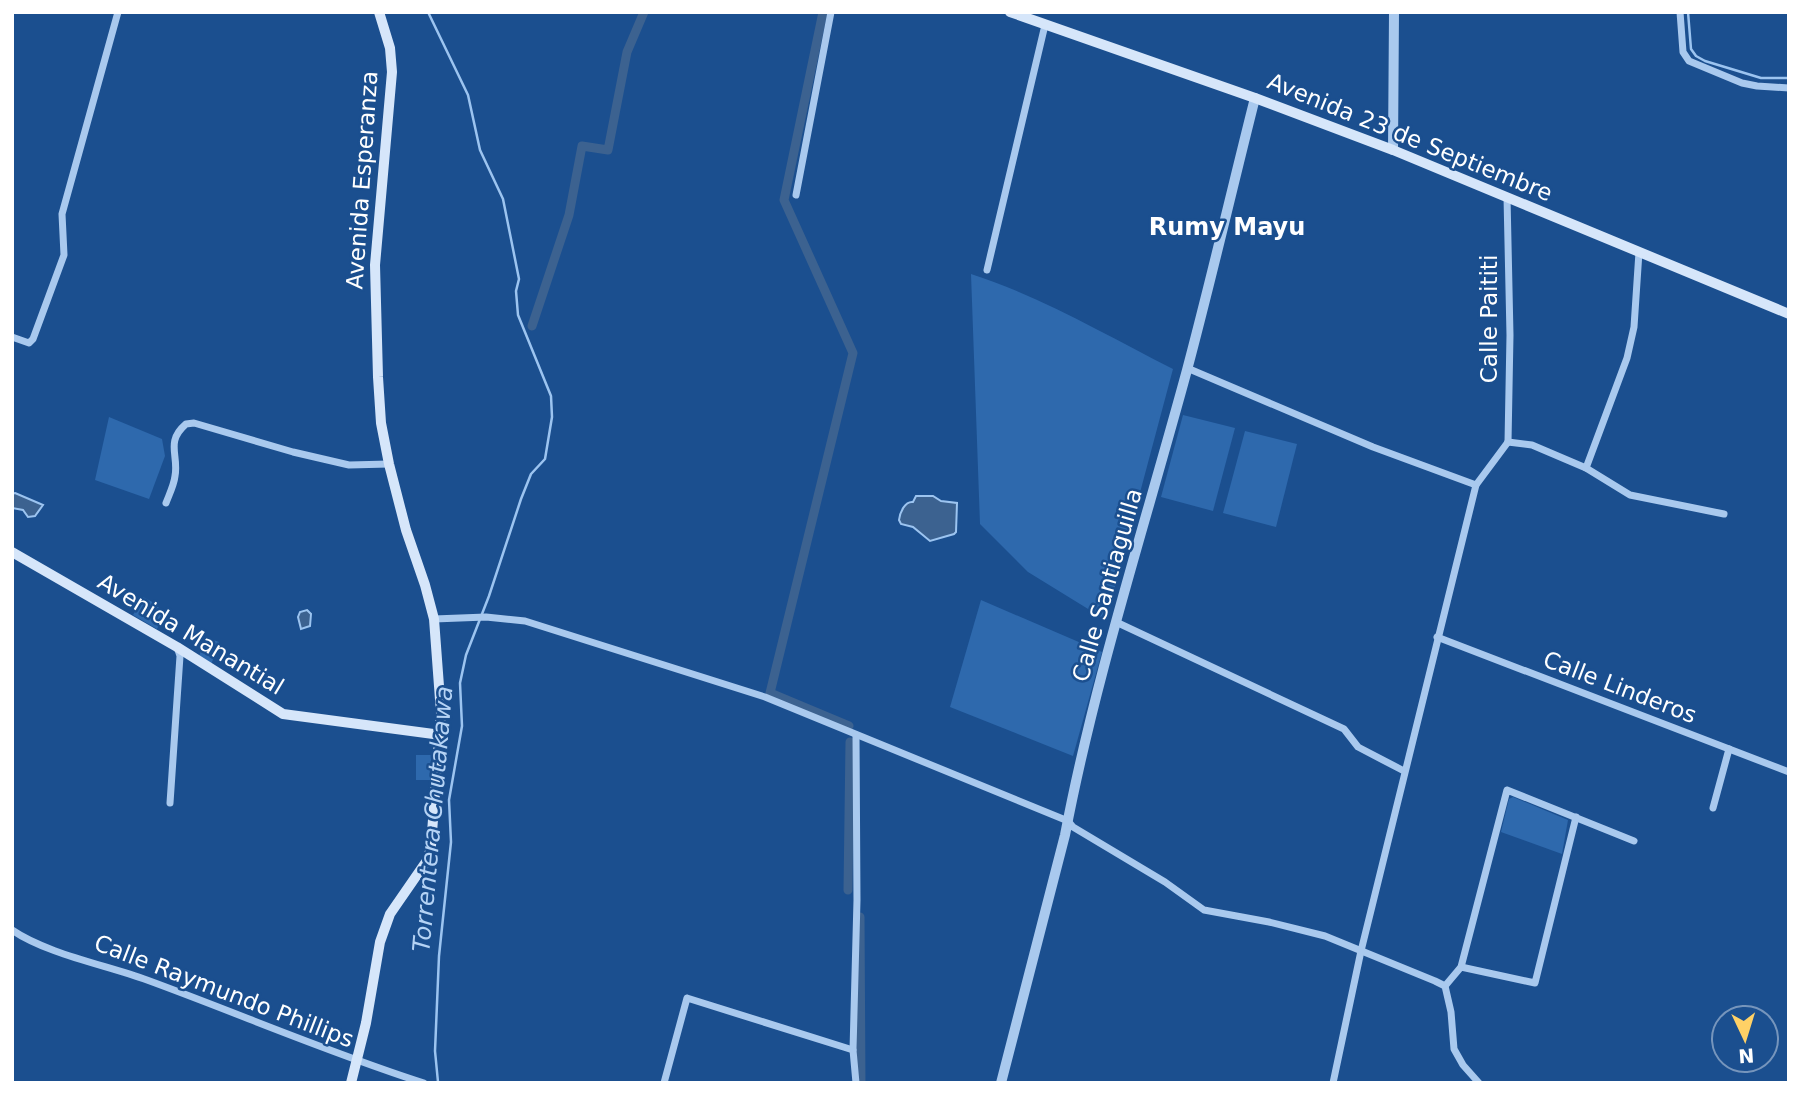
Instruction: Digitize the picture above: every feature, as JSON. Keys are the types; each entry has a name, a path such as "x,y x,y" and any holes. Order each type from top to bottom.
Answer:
{"main road":[{"name":"Avenida Esperanza","path":"351,1083 366,1023 380,942 390,914 428,859 441,735 434,618 406,530 389,464 380,411 375,265 392,72 390,48 379,12"},
{"name":"Avenida 23 de Septiembre","path":"1010,12 1255,98 1393,150 1789,314"},
{"name":"Avenida Manantial","path":"12,552 177,647 283,714 441,735"}],"street":[{"path":"12,337 29,343 33,339 64,255 62,214 118,12"},
{"path":"796,195 831,12"},
{"path":"1393,150 1394,12"},
{"path":"1679,12 1683,52 1689,61 1742,83 1789,88"},
{"path":"987,270 1045,25"},
{"name":"Calle Santiaguilla","path":"1001,1083 1068,821 1090,715 1187,368 1255,98"},
{"name":"Calle Paititi","path":"1507,197 1510,335 1508,442"},
{"path":"1586,468 1627,358 1634,327 1639,251"},
{"path":"1187,368 1373,447 1476,485"},
{"path":"166,503 176,475 172,447 179,429 186,424 349,465 389,464"},
{"path":"1333,1083 1404,771 1476,485 1508,442 1532,446 1586,468 1630,495 1724,514"},
{"path":"434,618 483,617 525,621 765,697 1068,821 1073,827 1165,882 1203,910 1325,936 1445,986"},
{"path":"1116,622 1344,729 1358,747 1404,771"},
{"name":"Calle Linderos","path":"1437,637 1789,772"},
{"path":"170,803 180,656 177,647"},
{"path":"856,735 857,900 853,1050 856,1083"},
{"path":"1713,808 1729,749"},
{"path":"1445,986 1461,967 1507,790 1634,841"},
{"path":"1461,967 1535,984 1576,817"},
{"name":"Calle Raymundo Phillips","path":"12,930 54,950 234,1012 357,1062 424,1083"},
{"path":"1445,986 1451,1012 1454,1049 1463,1065 1479,1083"},
{"path":"664,1083 687,998 853,1050"}],"shaded area":[{"path":"971,274 1023,293 1173,369 1106,620 1028,572 980,524"},
{"path":"1183,415 1235,428 1213,511 1161,497"},
{"path":"109,417 162,439 165,456 149,499 95,480"},
{"path":"1245,431 1297,444 1276,527 1223,513"},
{"path":"12,494 43,505 35,516 28,517 23,510 12,508"},
{"path":"916,496 933,496 941,501 957,503 956,532 930,541 913,527 901,524 899,520 905,505 913,502"},
{"path":"143,597 156,604 164,614 157,629 133,615"},
{"path":"981,600 1102,652 1073,756 950,707"},
{"path":"307,610 311,614 310,626 301,629 298,617 300,612"},
{"path":"205,637 219,642 211,665 199,657"},
{"path":"416,755 431,755 431,780 416,780"},
{"path":"1513,797 1568,820 1562,854 1501,832 1509,799"}],"waterway":[{"name":"Torrentera Chutakawa","path":"428,12 468,95 480,150 503,199 519,279 516,291 518,315 551,396 552,417 545,459 531,474 521,499 466,655 460,683 462,726 449,800 451,842 439,956 435,1051 438,1082"},
{"path":"532,326 569,215 582,146 608,150 627,52 644,12"},
{"path":"823,12 784,200 853,353 770,693 849,726"},
{"path":"1688,12 1691,49 1696,56 1761,78 1789,78"},
{"path":"848,890 850,742"},
{"path":"860,917 861,1083"}],"district":[{"name":"Rumy Mayu","path":"1227,227"}]}
